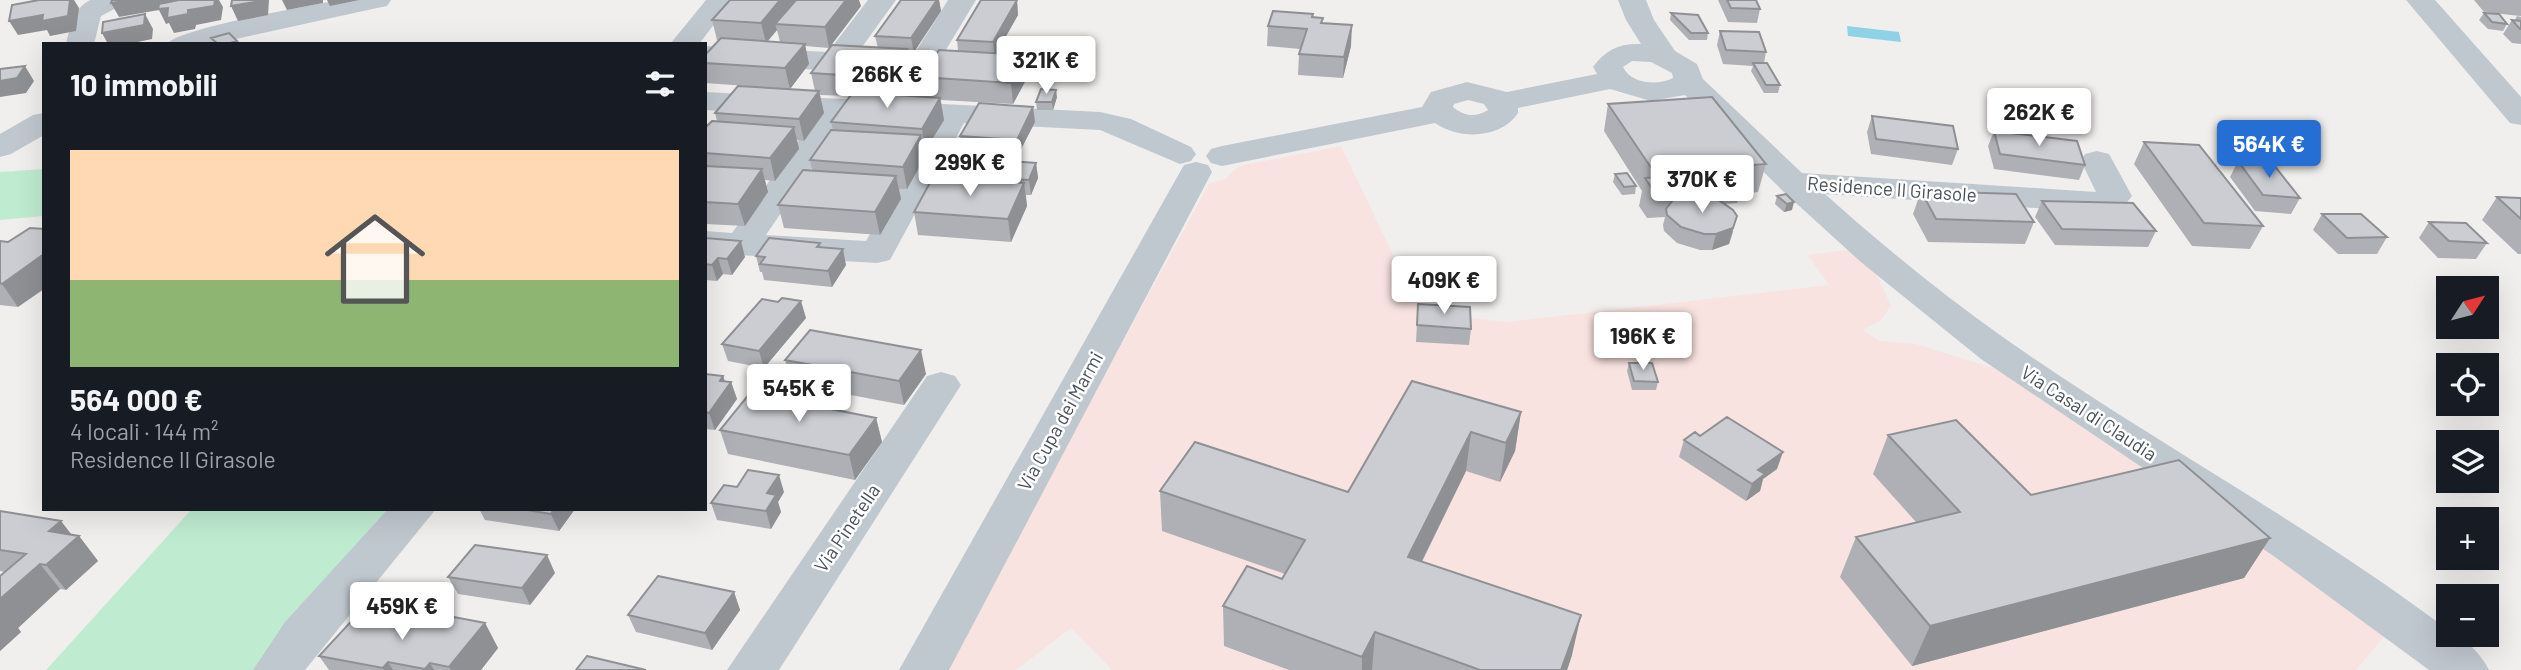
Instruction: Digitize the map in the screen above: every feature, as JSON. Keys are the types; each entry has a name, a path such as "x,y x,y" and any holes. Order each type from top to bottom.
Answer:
{"street":[{"path":"80,42 88,12 110,0"},
{"path":"188,42 377,0"},
{"path":"686,42 713,7 726,0"},
{"path":"789,106 882,0"},
{"path":"895,111 961,0"},
{"path":"2420,0 2521,116"},
{"name":"Via Casal di Claudia","path":"1636,10 1664,57 1687,71 1688,82 1735,129 1882,261 1983,341 2309,557 2464,670"},
{"name":"Via Casal di Claudia","path":"1636,10 1632,39 1615,68 1629,87 1651,91 1692,106 1735,129"},
{"path":"707,102 1100,121 1120,126 1199,161 1440,113 1454,121 1485,124 1499,117 1503,108 1500,103 1615,68 1639,53 1664,57"},
{"path":"707,55 1030,71"},
{"name":"Via Casal di Claudia","path":"1651,91 1674,90 1688,82"},
{"path":"743,244 836,108"},
{"path":"707,242 877,252 954,113"},
{"path":"0,147 42,123"},
{"name":"Via Cupa dei Marmi","path":"924,670 1199,161"},
{"name":"Residence Il Girasole","path":"1794,182 2109,203 2115,195 2097,161"},
{"name":"Via Pinetella","path":"752,670 941,385"},
{"path":"278,670 297,642 412,511"}],"shaded area":[{"path":"1341,146 1421,313 1507,322 1829,285 1808,255 1855,249 1874,269 1891,306 1880,321 1863,330 1879,341 1916,344 2003,371 2387,633 2356,670 1112,670 1071,628 1016,670 944,670 1209,184 1225,179 1239,166"}],"green space":[{"path":"42,169 42,216 0,220 0,172"},
{"path":"190,511 415,511 287,670 46,670"}],"water":[{"path":"1847,26 1899,32 1901,42 1848,36"}],"building":[{"path":"39,0 70,0 68,16 42,21 43,15 9,21 12,5"},
{"path":"179,0 215,0 214,6 188,10 188,14 167,18 168,8 158,9 159,4"},
{"path":"232,0 262,0 231,6"},
{"path":"730,0 780,0 761,23 712,20"},
{"path":"796,0 846,0 825,27 775,24"},
{"path":"901,0 937,0 911,38 875,36"},
{"path":"981,0 1017,0 993,42 957,40"},
{"path":"1727,0 1756,0 1760,9 1731,8"},
{"path":"1273,11 1313,14 1312,17 1323,18 1321,23 1352,25 1344,57 1299,54 1307,29 1268,26"},
{"path":"1671,13 1698,15 1708,33 1691,33"},
{"path":"2484,13 2499,14 2507,24 2492,22"},
{"path":"145,14 144,25 102,33 103,22"},
{"path":"2512,20 2521,21 2521,29 2520,29"},
{"path":"1720,31 1759,32 1766,52 1726,50"},
{"path":"229,33 237,41 216,42 211,38"},
{"path":"721,38 805,44 785,68 707,63 707,53"},
{"path":"832,45 907,49 890,78 811,73"},
{"path":"939,50 1026,55 1011,83 921,77"},
{"path":"1753,63 1767,63 1780,85 1766,85"},
{"path":"25,66 17,78 0,81 0,69"},
{"path":"738,86 819,91 799,119 715,113"},
{"path":"1041,89 1056,90 1052,102 1036,102"},
{"path":"853,92 940,98 922,129 831,122"},
{"path":"1712,97 1766,164 1739,166 1745,175 1688,179 1693,187 1653,190 1645,178 1672,176 1667,168 1652,169 1608,104"},
{"path":"979,103 1033,107 1017,140 960,136"},
{"path":"1872,116 1953,126 1958,149 1876,139"},
{"path":"712,121 794,127 770,158 707,153 707,126"},
{"path":"831,130 921,135 903,167 810,160"},
{"path":"1994,131 2077,141 2085,165 2000,154"},
{"path":"2144,142 2199,145 2263,226 2204,223"},
{"path":"958,144 1014,148 1008,161 1036,163 1029,180 942,175"},
{"path":"2238,161 2273,164 2300,198 2263,195"},
{"path":"707,166 762,169 738,204 707,202"},
{"path":"803,170 896,176 875,212 778,205"},
{"path":"1627,173 1636,186 1624,187 1615,174"},
{"path":"933,177 1024,183 1008,219 914,212"},
{"path":"1921,191 2016,194 2034,222 1936,219"},
{"path":"1786,194 1794,202 1787,204 1777,196"},
{"path":"1691,196 1717,199 1733,210 1737,216 1733,228 1716,234 1704,234 1681,227 1667,215 1666,209 1673,200 1690,199"},
{"path":"2497,197 2521,198 2521,219"},
{"path":"2042,201 2133,203 2156,231 2062,229"},
{"path":"2322,214 2361,214 2387,237 2347,238"},
{"path":"2429,222 2466,223 2487,243 2449,241"},
{"path":"30,228 42,229 42,255 2,284 0,241 8,242"},
{"path":"707,238 741,241 727,259 718,258 712,265 707,264"},
{"path":"769,238 820,243 817,247 843,249 828,271 760,264 765,257 756,256"},
{"path":"782,298 801,301 759,351 722,344 762,299 778,302"},
{"path":"1418,304 1470,307 1471,329 1417,325"},
{"path":"810,330 921,350 899,381 785,360"},
{"path":"1629,363 1652,363 1658,382 1634,381"},
{"path":"707,374 723,376 720,381 731,382 709,413"},
{"path":"1412,381 1521,412 1506,443 1471,432 1408,557 1581,615 1561,670 1480,670 1375,632 1362,657 1223,606 1247,566 1282,579 1305,540 1160,491 1195,442 1348,492"},
{"path":"750,393 876,418 849,455 720,430"},
{"path":"1727,417 1783,452 1758,470 1765,474 1752,484 1684,440 1695,432 1700,436"},
{"path":"1956,420 2031,495 2179,460 2270,538 1930,626 1856,537 1960,512 1888,435"},
{"path":"748,470 779,475 767,493 776,495 766,511 711,503 724,485 737,487"},
{"path":"0,511 61,521 49,531 79,536 46,565 40,564 0,599 0,576 26,554 0,550"},
{"path":"475,545 547,555 522,588 448,577"},
{"path":"658,576 734,592 705,633 628,615"},
{"path":"358,614 415,626 422,618 449,623 454,617 485,623 449,667 430,663 425,669 388,662 383,668 319,656"},
{"path":"587,656 646,670 576,670"}]}
